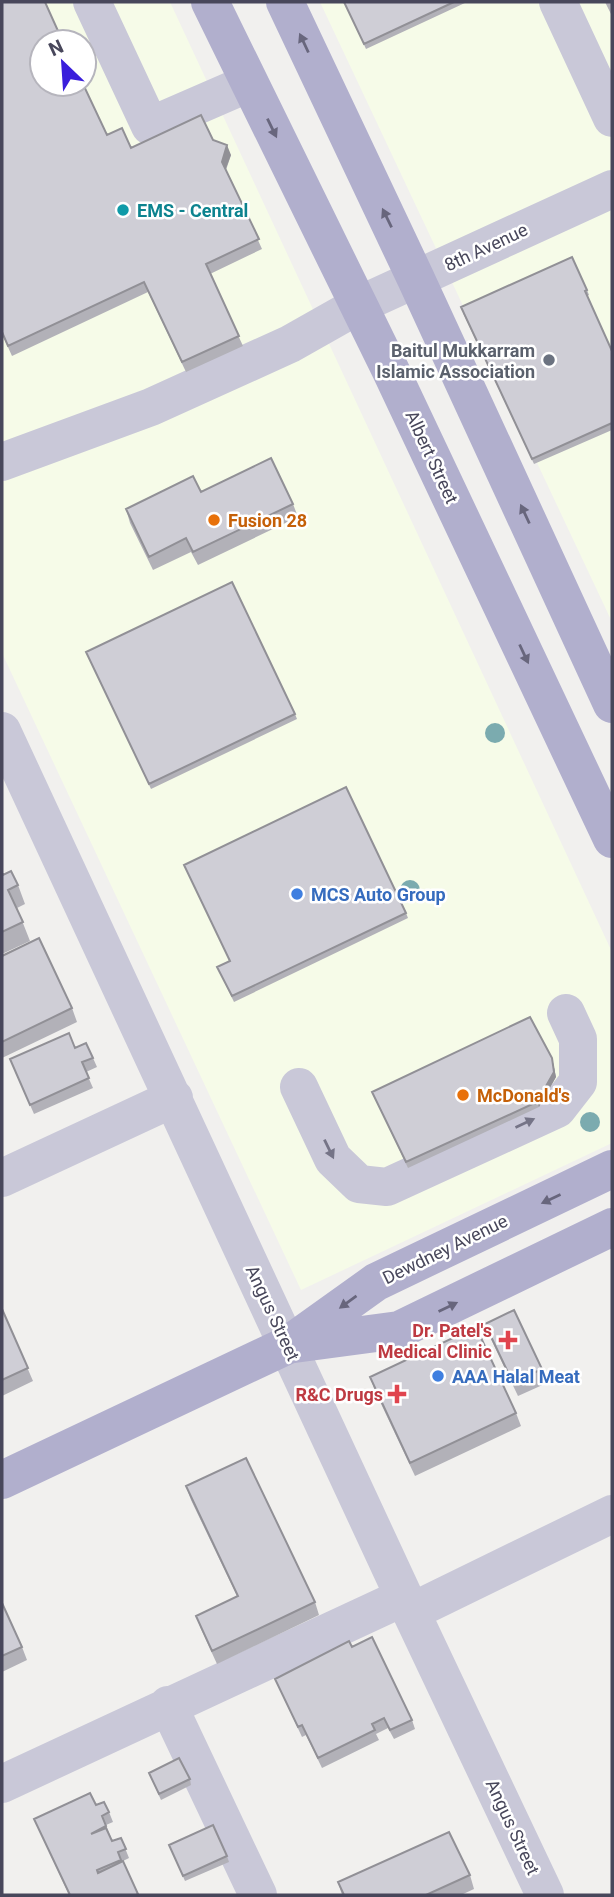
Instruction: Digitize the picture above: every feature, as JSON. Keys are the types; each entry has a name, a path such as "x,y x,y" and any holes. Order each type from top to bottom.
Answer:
{"main road":[{"name":"Albert Street","path":"209,2 359,305 612,839"},
{"path":"285,2 612,704"},
{"name":"Dewdney Avenue","path":"2,1480 288,1345 376,1282 612,1169"},
{"name":"Dewdney Avenue","path":"288,1345 399,1331 612,1229"}],"street":[{"path":"92,2 149,125 249,83"},
{"path":"558,2 612,118"},
{"name":"8th Avenue","path":"2,462 151,407 290,344 359,305 612,189"},
{"name":"Angus Street","path":"2,731 545,1895"},
{"path":"299,1087 333,1159 359,1184 387,1187 557,1109 578,1082 578,1039 566,1013"},
{"path":"2,1178 173,1098"},
{"path":"2,1784 168,1705 612,1514"},
{"path":"168,1705 258,1895"}],"shaded area":[{"path":"2,2 170,2 612,952 612,1143 301,1290 2,653"},
{"path":"320,2 612,2 612,622"}],"building":[{"name":"EMS - Central","path":"2,2 45,2 57,28 28,28 28,98 90,98 107,135 122,128 131,148 201,115 213,140 227,145 222,162 259,239 206,264 239,336 182,362 144,282 8,346 2,332"},
{"path":"344,2 454,2 364,44"},
{"path":"572,257 612,351 612,423 532,459 461,307"},
{"name":"Fusion 28","path":"271,458 293,504 193,552 186,538 149,557 126,509 193,476 201,492"},
{"path":"232,582 295,714 149,784 86,652"},
{"name":"MCS Auto Group","path":"346,787 406,913 232,996 217,967 230,961 184,865"},
{"path":"11,871 18,885 8,890 23,922 2,932 2,873 3,875"},
{"path":"39,938 72,1008 2,1042 2,956"},
{"name":"McDonald's","path":"530,1017 552,1058 554,1072 537,1102 406,1162 372,1092"},
{"path":"69,1033 75,1048 86,1043 93,1058 82,1062 89,1078 30,1105 10,1059"},
{"path":"2,1309 28,1368 2,1380"},
{"path":"514,1310 542,1369 513,1383 485,1324"},
{"path":"476,1327 516,1413 410,1463 370,1377"},
{"path":"246,1458 315,1602 212,1651 196,1616 238,1596 186,1486"},
{"path":"2,1603 22,1647 2,1656"},
{"path":"372,1637 412,1720 390,1730 384,1718 372,1724 375,1730 318,1758 302,1725 298,1727 275,1679 349,1641 352,1647"},
{"path":"179,1758 190,1779 159,1794 149,1773"},
{"path":"90,1793 96,1805 104,1802 109,1812 102,1816 106,1826 91,1834 106,1828 112,1841 121,1838 126,1849 118,1852 121,1860 97,1870 98,1873 123,1861 138,1894 136,1895 70,1895 34,1819"},
{"path":"213,1825 227,1856 183,1876 169,1845"},
{"path":"449,1832 470,1875 426,1895 344,1895 338,1882"}],"place":[{"name":"EMS - Central","path":"123,210"},
{"name":"Baitul Mukkarram Islamic Association","path":"549,360"},
{"name":"Fusion 28","path":"214,520"},
{"name":"MCS Auto Group","path":"297,894"},
{"name":"McDonald's","path":"463,1095"},
{"name":"Dr. Patel's Medical Clinic","path":"508,1340"},
{"name":"AAA Halal Meat","path":"438,1376"},
{"name":"R&C Drugs","path":"397,1394"}]}
